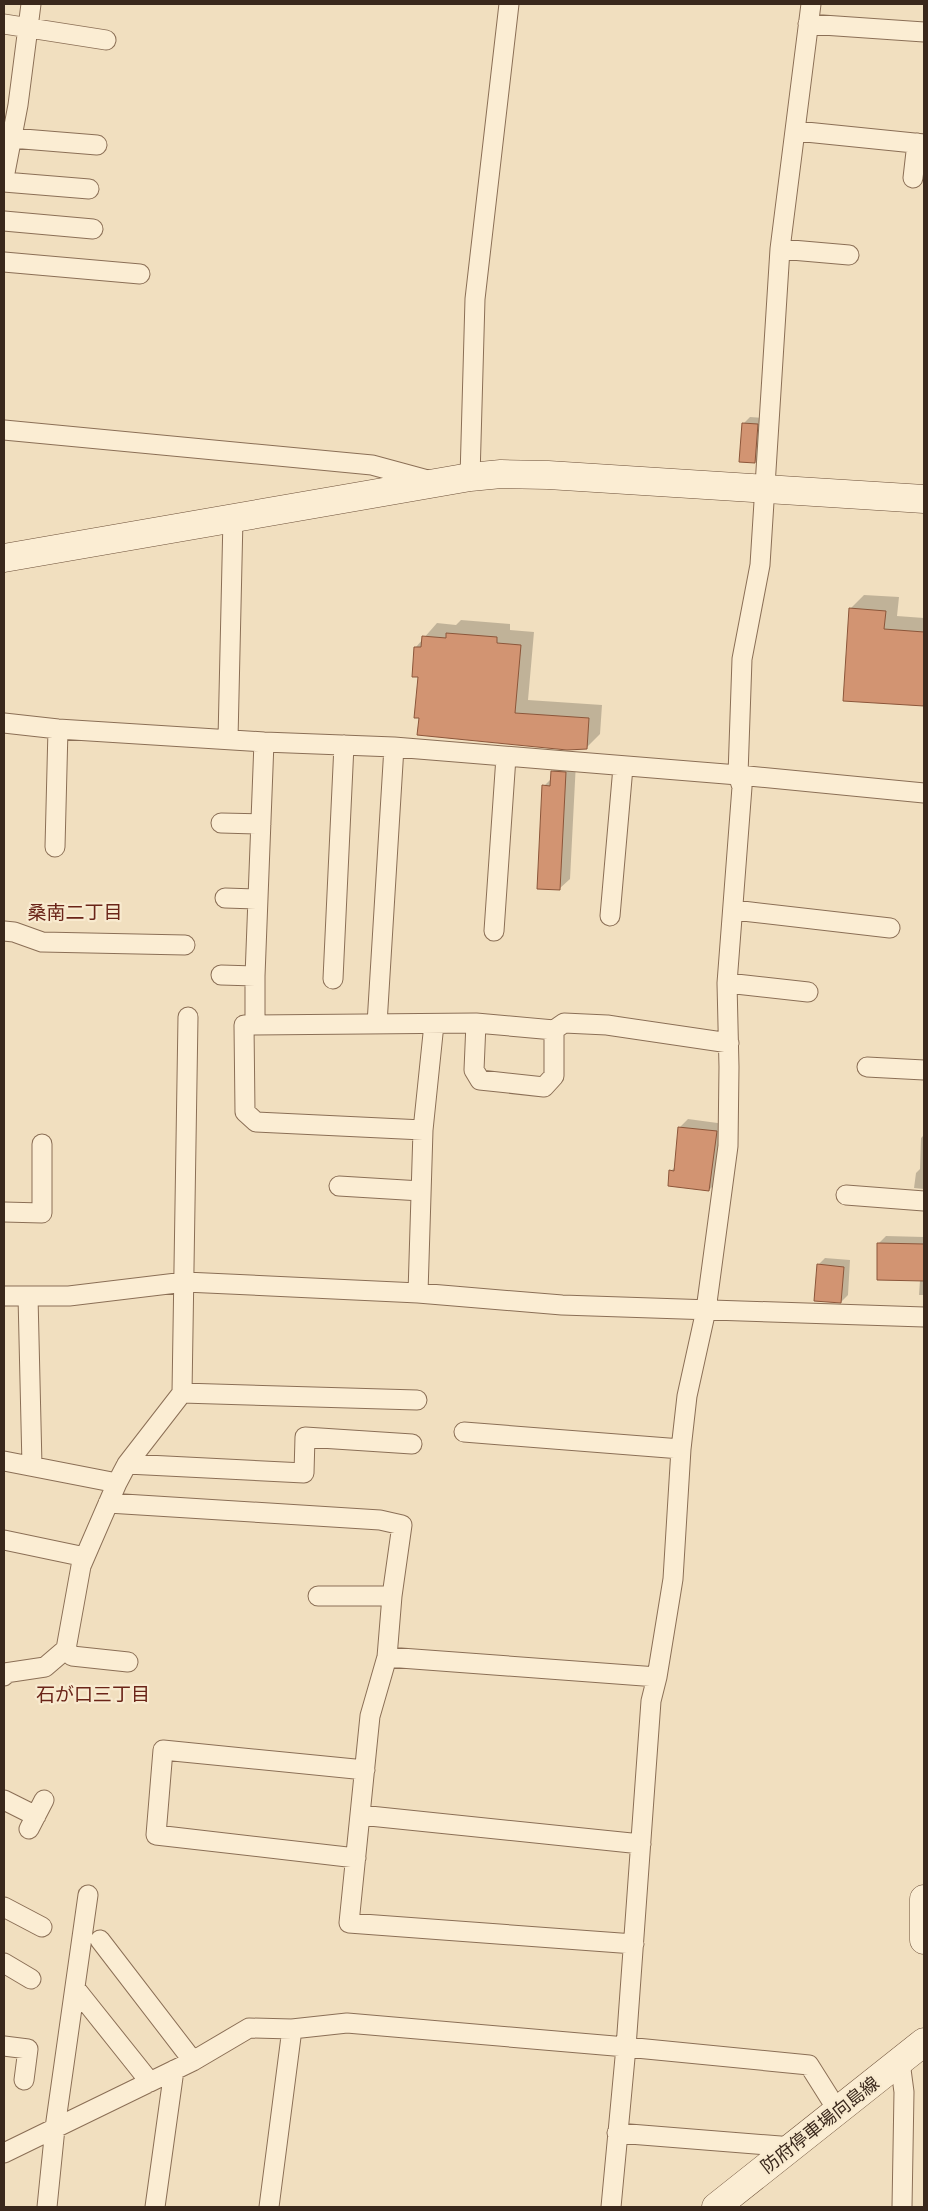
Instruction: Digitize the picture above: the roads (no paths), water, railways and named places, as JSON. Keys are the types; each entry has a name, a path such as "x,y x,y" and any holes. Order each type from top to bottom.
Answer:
{"street":[{"path":"31,4 29,29 11,104 12,138 4,180 89,189"},
{"path":"470,477 475,299 509,4"},
{"path":"612,2207 634,1944 651,1701 657,1677 673,1579 681,1448 687,1396 706,1310 728,1146 727,983 742,787 738,775 742,659 760,565 780,249 811,4"},
{"path":"4,24 106,40"},
{"path":"808,24 924,32"},
{"path":"796,131 921,144 913,178"},
{"path":"12,138 97,145"},
{"path":"4,221 94,229"},
{"path":"780,249 849,255"},
{"path":"4,262 140,274"},
{"path":"4,430 372,465 437,483"},
{"path":"4,558 470,477 501,474 548,475 924,499"},
{"path":"228,739 233,518"},
{"path":"4,722 58,729 264,742 394,747 738,775 924,793"},
{"path":"55,847 58,729"},
{"path":"255,1024 255,976 264,742"},
{"path":"333,979 344,745"},
{"path":"377,1024 394,747"},
{"path":"494,931 506,757"},
{"path":"610,916 623,767"},
{"path":"221,823 261,824"},
{"path":"225,898 258,899"},
{"path":"734,910 890,928"},
{"path":"4,931 14,932 42,942 185,945"},
{"path":"221,975 255,976"},
{"path":"727,983 808,992"},
{"path":"4,1674 44,1667 66,1649 81,1566 117,1482 127,1464 182,1393 181,1340 185,1282 188,1017"},
{"path":"424,1130 256,1122 245,1112 244,1025 476,1023 554,1030 564,1023 607,1026 728,1043"},
{"path":"476,1023 474,1070 480,1080 544,1087 554,1076 554,1030"},
{"path":"418,1293 424,1130 434,1024"},
{"path":"867,1067 924,1070"},
{"path":"4,1212 42,1212 42,1144"},
{"path":"340,1186 422,1191"},
{"path":"846,1195 924,1201"},
{"path":"4,1296 69,1296 185,1282 418,1293 562,1305 924,1318"},
{"path":"28,1296 32,1466"},
{"path":"182,1393 417,1400"},
{"path":"464,1432 681,1448"},
{"path":"127,1464 304,1473 305,1437 412,1444"},
{"path":"4,1461 117,1482"},
{"path":"108,1503 380,1520 402,1525 392,1596 387,1657 370,1716 349,1923 634,1944"},
{"path":"4,1540 84,1557"},
{"path":"318,1596 392,1596"},
{"path":"66,1649 72,1656 128,1662"},
{"path":"387,1657 657,1677"},
{"path":"356,1858 156,1835 163,1750 365,1770"},
{"path":"4,1800 36,1815"},
{"path":"360,1815 641,1844"},
{"path":"47,2207 55,2128 88,1895"},
{"path":"924,1899 924,1940"},
{"path":"4,1907 42,1927"},
{"path":"100,1940 193,2061"},
{"path":"4,1963 30,1979"},
{"path":"75,1988 150,2082"},
{"path":"4,2153 193,2061 249,2028 292,2029 347,2023 626,2047 809,2066 838,2111"},
{"path":"269,2207 292,2029"},
{"name":"防府停車場向島線","path":"716,2207 924,2042"},
{"path":"4,2046 28,2049 24,2080"},
{"path":"900,2062 904,2092 902,2207"},
{"path":"155,2207 174,2070"},
{"path":"617,2134 793,2147"}],"district":[{"name":"桑南二丁目","path":"75,912"},
{"name":"石が口三丁目","path":"93,1694"}]}
